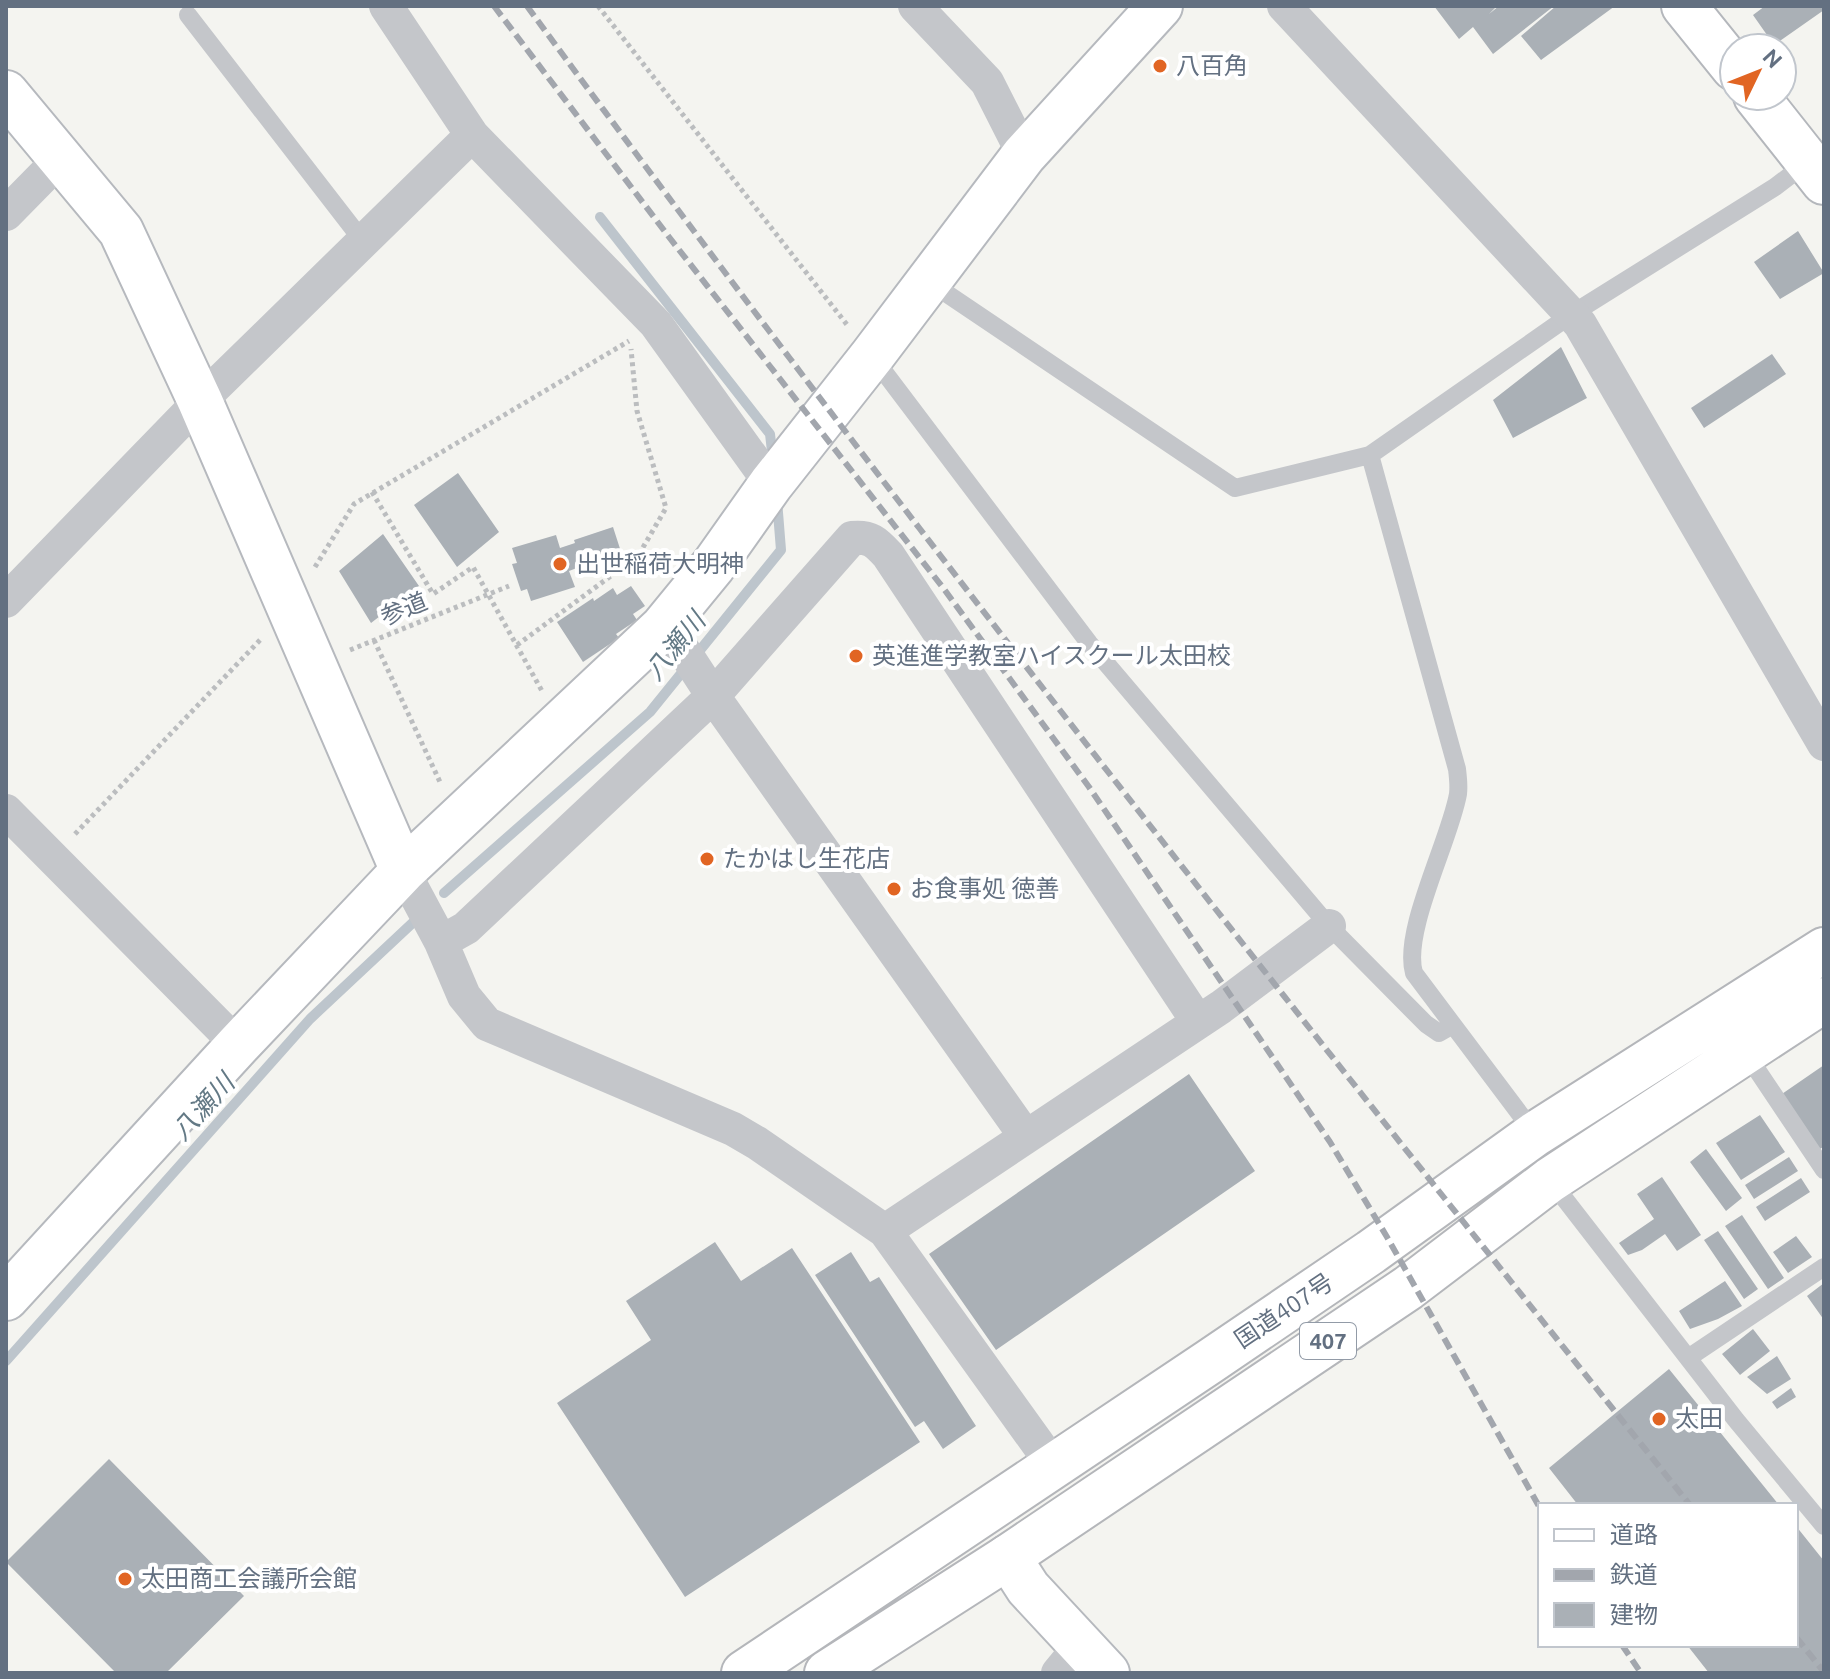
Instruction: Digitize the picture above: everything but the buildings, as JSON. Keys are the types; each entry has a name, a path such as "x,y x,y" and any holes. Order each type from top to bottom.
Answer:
{"main road":[{"path":"6,1298 238,1045 408,881 458,819 560,724 671,635 713,566 771,484 861,343 928,281 1024,155 1160,6"},
{"path":"1684,6 1718,48"},
{"path":"6,93 121,231 200,401 408,881"},
{"path":"1769,112 1816,172"},
{"name":"国道407号","path":"744,1673 1371,1252 1535,1134 1824,950"},
{"name":"国道407号","path":"827,1673 1008,1557 1408,1288 1550,1180 1824,1000"},
{"path":"1008,1557 1082,1664"}],"street":[{"path":"386,6 472,135 656,324 771,484"},
{"path":"915,6 987,82 1024,155"},
{"path":"1284,6 1580,324 1824,744"},
{"path":"6,601 200,401 472,135"},
{"path":"6,214 61,158"},
{"path":"439,937 466,928 709,689 852,538 865,536 888,555 1198,1022"},
{"path":"671,635 1026,1137"},
{"path":"6,811 238,1045"},
{"path":"408,881 439,937 464,996 487,1024 733,1129 885,1231 1053,1465"},
{"path":"885,1231 1198,1022 1329,926"}],"lane":[{"path":"188,15 362,240"},
{"path":"928,281 1235,488 1370,455 1572,314 1775,187 1816,172"},
{"path":"861,343 1089,643 1329,926 1426,1024 1439,1033 1453,1025"},
{"path":"1370,455 1457,769 1459,792 1422,907 1410,959 1414,973 1535,1134"},
{"path":"1744,1051 1824,1170"},
{"path":"1550,1180 1824,1526"},
{"path":"1688,1358 1824,1267"}],"path":[{"path":"598,6 861,343"},
{"path":"52,858 289,609 354,504 630,340 637,411 666,508 638,556 517,645"},
{"path":"372,492 433,594 473,567 560,724"},
{"name":"参道","path":"313,664 509,586"},
{"path":"374,640 458,819"}],"waterway":[{"name":"八瀬川","path":"600,217 770,434 773,460"},
{"name":"八瀬川","path":"444,893 650,712 781,550 777,500"},
{"name":"八瀬川","path":"6,1361 310,1019 421,915"}],"railway":[{"path":"494,6 669,237 944,589 1089,787 1330,1142 1538,1504"},
{"path":"527,6 811,386 1100,762 1688,1503"},
{"path":"1798,1640 1824,1672"},
{"path":"1623,1647 1641,1673"}],"place":[{"name":"八百角","path":"1160,66"},
{"name":"出世稲荷大明神","path":"560,564"},
{"name":"英進進学教室ハイスクール太田校","path":"856,656"},
{"name":"たかはし生花店","path":"707,859"},
{"name":"お食事処 徳善","path":"894,889"},
{"name":"太田","path":"1659,1419"},
{"name":"太田商工会議所会館","path":"125,1579"}]}
